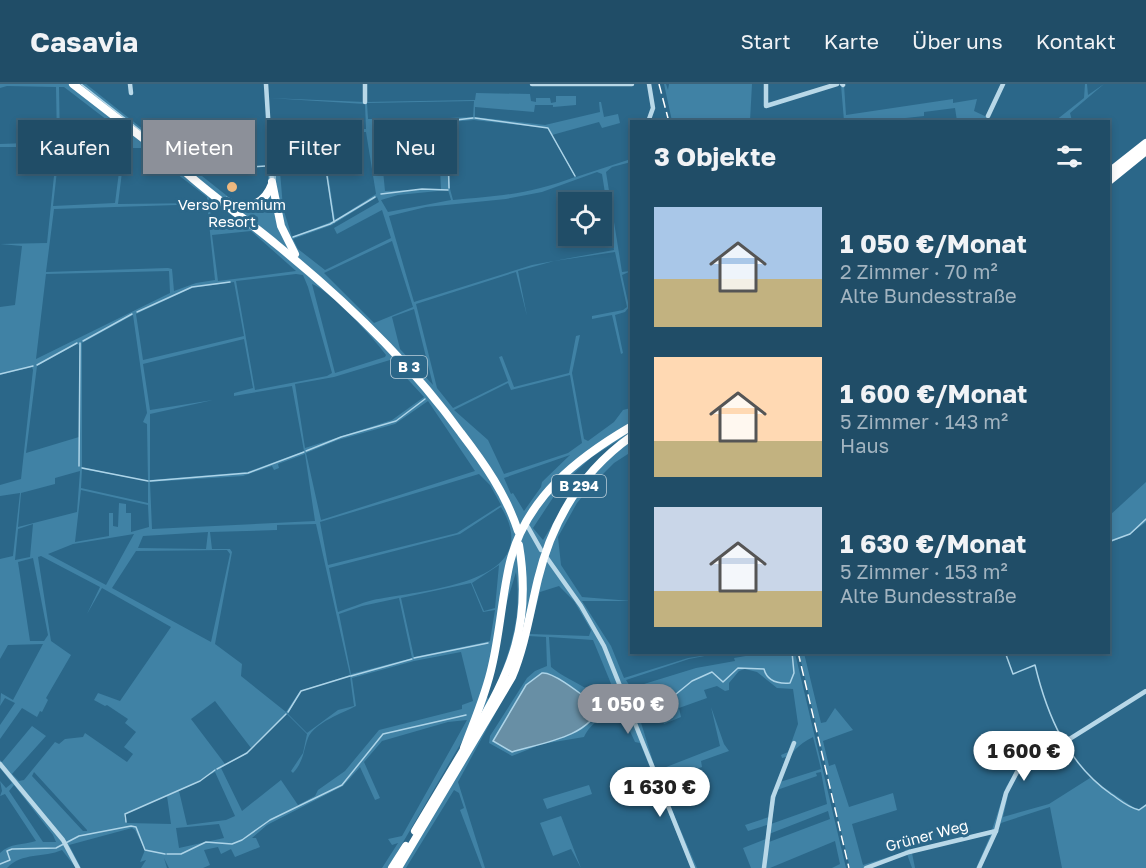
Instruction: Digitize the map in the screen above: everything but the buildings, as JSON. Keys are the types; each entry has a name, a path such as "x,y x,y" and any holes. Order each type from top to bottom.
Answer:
{"highway":[{"name":"B 3","path":"73,84 143,138"},
{"path":"1110,171 1146,143"},
{"path":"1110,180 1146,151"},
{"name":"B 3","path":"188,174 343,300"},
{"name":"B 3","path":"190,174 296,255 405,362 468,441 499,488 518,531"},
{"path":"225,199 244,207 255,205 265,197 272,182"},
{"path":"272,182 281,226 296,255"},
{"name":"B 294","path":"464,748 492,668 510,564 530,516 549,490 572,466 630,427"},
{"name":"B 294","path":"528,620 544,554 559,517 578,487 598,464 630,438"},
{"path":"392,868 506,676 517,647 524,597 521,543 527,571 528,620 521,652 505,691 398,868"}],"street":[{"path":"130,84 131,93"},
{"path":"266,84 272,182"},
{"path":"364,84 365,102"},
{"path":"532,84 632,84"},
{"path":"649,84 653,104 649,120"},
{"path":"766,84 766,106 827,85 841,84"},
{"path":"988,116 1003,84"},
{"path":"528,527 596,630 693,868"},
{"path":"979,868 996,831 1006,793 1017,772 1146,691"},
{"path":"764,868 773,797 794,743"},
{"path":"0,764 64,841 78,868"},
{"name":"Grüner Weg","path":"866,868 909,852 996,831"}],"shaded area":[{"path":"0,84 86,84 143,129 143,148 131,148 131,120 107,120 64,87 59,87 60,120 57,120 56,87 7,86 0,88"},
{"path":"664,84 668,90 669,84 752,84 750,120 672,120"},
{"path":"1085,84 1087,84 1088,95 1104,84 1070,113 1072,120 1056,120 1084,98"},
{"path":"841,85 844,85 846,115 953,99 953,103 977,99 974,111 989,118 988,120 957,120 955,108 924,112 924,116 887,120 844,120"},
{"path":"476,93 530,94 531,101 536,102 536,98 550,98 551,103 556,102 556,96 576,96 576,105 553,107 553,105 535,105 534,112 475,107 475,117 545,125 600,112 599,102 601,102 604,117 618,114 620,123 602,128 599,122 552,135 576,177 630,159 630,162 612,167 606,172 609,192 605,192 602,174 597,172 542,192 506,199 426,207 389,216 414,302 532,265 614,250 612,210 622,272 630,271 622,275 629,307 625,312 615,315 623,353 621,354 612,315 592,319 592,316 623,310 627,307 615,252 554,261 518,271 527,316 516,272 416,304 437,388 453,408 508,381 499,357 502,356 514,387 569,373 576,336 580,335 572,373 584,439 588,441 614,422 623,410 630,408 630,453 614,463 577,503 558,537 561,565 582,597 630,601 582,601 611,646 624,678 688,658 715,654 689,659 626,680 631,688 696,668 735,661 734,658 757,654 795,654 846,868 832,868 840,864 835,841 770,868 751,868 743,848 766,839 767,825 748,831 745,825 769,817 773,794 786,757 782,758 781,755 788,752 798,724 793,689 777,688 757,672 745,669 739,671 729,683 729,690 725,691 717,686 704,690 707,698 679,708 681,717 664,724 661,713 638,713 656,771 720,746 711,707 724,744 729,751 701,761 702,767 660,783 664,791 670,789 673,799 668,801 697,868 691,868 640,743 635,742 628,727 629,716 603,718 592,725 584,737 542,744 512,756 489,743 490,736 527,678 535,671 547,666 546,637 528,636 514,679 458,782 485,868 482,868 460,810 464,808 459,793 454,790 406,868 401,868 491,702 468,731 388,868 382,868 398,843 392,845 388,839 402,836 467,720 448,722 382,741 364,762 380,798 375,800 360,767 343,786 267,825 252,838 256,838 260,847 235,857 231,849 221,854 218,847 204,850 210,865 203,868 169,868 164,858 167,868 141,868 146,860 140,862 145,850 132,828 69,845 81,868 76,868 62,850 26,857 7,868 0,868 0,853 4,850 36,841 5,794 0,796 2,791 0,781 6,788 12,783 0,768 0,760 2,762 32,726 46,736 12,774 19,781 24,780 55,742 59,744 65,739 83,737 85,733 127,762 133,754 124,747 136,732 125,723 128,719 107,705 94,700 98,693 120,701 171,627 102,588 87,614 100,587 41,556 38,557 51,641 71,655 46,698 48,700 42,712 40,711 37,717 22,708 0,739 0,725 15,703 5,698 0,706 1,693 13,700 43,644 8,645 0,659 0,559 13,556 20,493 0,496 0,485 21,479 33,370 32,367 0,375 0,307 15,305 22,246 0,244 47,243 54,174 57,174 53,206 115,203 119,174 122,174 118,204 207,203 207,197 177,174 199,174 236,203 258,200 268,186 268,176 280,174 283,208 292,237 333,221 326,174 328,174 335,220 376,194 366,132 362,132 362,129 366,129 365,104 269,98 365,102 475,100","holes":["474,101 473,117 447,120 474,120 547,128 575,177 529,191 453,200 450,174 440,174 441,189 385,191 383,174 374,174 374,120 378,119 368,119 367,103","448,190 451,200 388,212 381,200 398,195","377,197 379,202 334,228 337,234 382,210 391,238 325,270 298,249 293,239 332,225","209,198 234,217 211,220","207,204 215,280 196,283 174,291 172,269 46,272 54,209","251,231 296,271 218,281 212,235","392,241 413,307 374,323 324,273","169,271 170,293 36,359 46,274","303,275 332,373 327,376 255,390 236,281","234,282 244,336 143,360 136,314 192,288","312,284 329,295 351,315 386,355 335,373","414,309 433,385 400,349 392,317","133,315 147,413 143,422 147,424 148,481 82,467 82,343","244,339 253,388 234,393 234,396 292,386 304,451 247,472 150,480 150,414 213,400 150,410 143,364","77,344 79,345 79,437 26,453 37,366","390,360 424,397 392,420 305,448 295,384 334,377","570,375 582,443 568,453 504,474 488,440 454,410 508,383 511,390","428,401 475,471 321,520 306,453 338,440 395,424","619,440 577,485 543,540 533,528 562,484 592,457","305,454 315,521 152,529 150,482 243,476 272,466 274,470 279,468 278,464","570,455 542,482 524,511 513,493 511,494 504,478","82,469 148,481 148,503 81,488","80,471 77,512 18,527 21,493 55,484 55,478","479,474 490,485 501,505 457,533 328,565 320,522","81,490 148,505 149,527 131,532 131,513 126,513 126,504 119,503 118,527 113,526 113,513 109,513 109,536 75,542","501,507 511,533 507,553 493,568 472,579 445,587 373,600 338,612 329,568 460,534","33,524 30,557 15,560 18,529","316,524 350,675 300,691 286,712 241,676 242,664 215,644 232,552 230,549 212,549 210,532 277,530 277,525","208,532 206,549 138,548 143,536","134,534 106,585 48,554 73,544","227,550 230,554 211,642 112,588 136,551","33,558 48,635 44,641 30,641 18,562","499,565 495,608 484,611 472,583","516,572 518,589 516,622 503,669 490,700 487,697 506,605","471,583 483,612 495,610 490,641 414,657 401,598","559,586 574,601 591,630 589,636 529,634 540,592","399,598 412,658 351,674 339,614 362,606","549,637 593,640 619,703 614,706 607,704 551,667","461,652 473,701 462,705 462,709 379,730 345,771 318,790 315,796 298,805 281,780 242,811 221,768 241,757 225,764 191,719 215,701 251,748 242,756 247,753 287,714 307,734 303,753 291,771 293,773 297,769 312,732 323,723 356,706 352,678 414,661","350,676 354,706 338,710 307,733 288,714 301,691","813,737 821,769 780,782 788,761 799,746","34,772 87,831 83,831 32,776","215,772 235,816 226,820 187,825 179,791","821,772 827,804 771,824 777,790 817,776 816,773","14,785 56,842 43,842 9,791","167,796 171,824 127,823 124,818 125,814","828,811 830,819 769,842 769,834","219,824 224,838 179,848 176,828"]},
{"path":"18,143 18,147 0,147 0,144"},
{"path":"1146,482 1146,522 1130,534 1110,543 1110,515"},
{"path":"799,654 804,654 821,723 826,722 835,708 853,730 823,741 829,766 835,764 849,807 893,793 897,810 852,824 863,865 904,852 909,845 910,850 992,830 1006,787 1016,771 1063,740 1019,773 1010,787 1003,817 1049,804 1090,778 1133,807 1139,809 1146,804 1146,868 1062,868 1050,807 1001,823 981,868 976,868 991,834 912,853 915,868 912,868 907,854 869,868 850,868"},
{"path":"542,673 554,676 598,707 585,726 574,732 562,738 512,752 493,741 526,685"},
{"path":"589,785 592,794 547,809 543,799"},
{"path":"561,816 581,868 571,849 553,856 540,823"}],"waterway":[{"path":"81,84 191,170 266,166"},
{"path":"449,188 447,121 473,118"},
{"path":"475,118 548,128 575,176"},
{"path":"275,174 275,182"},
{"path":"327,174 334,222"},
{"path":"381,194 422,189 448,190"},
{"path":"293,237 330,224 375,197"},
{"path":"137,312 192,287 230,282"},
{"path":"83,341 132,314"},
{"path":"37,365 77,343"},
{"path":"79,466 80,343"},
{"path":"0,374 33,366"},
{"path":"306,451 341,437 396,421 425,399"},
{"path":"150,481 248,473 304,452"},
{"path":"82,468 148,481"},
{"path":"1110,541 1130,534 1146,519"},
{"path":"414,658 488,643"},
{"path":"632,712 662,711 670,699 692,681 712,672 723,682 738,668 764,669 773,681 790,683 794,673 792,654"},
{"path":"1006,654 1013,674 1035,665 1053,720 1061,737 1082,768 1096,782 1127,805 1139,810 1146,805"},
{"path":"351,676 412,659"},
{"path":"288,712 301,691 350,676"},
{"path":"593,714 628,712"},
{"path":"217,769 247,753 286,714"},
{"path":"167,854 181,854 206,842 232,844 242,840 270,820 342,785 383,734 466,715"},
{"path":"126,822 125,814 200,781 215,770"},
{"path":"0,864 10,860 7,851 12,849 56,848 79,836 131,826 136,827 145,850 165,854"}],"railway":[{"path":"659,84 668,120"},
{"path":"798,654 849,868"}],"place":[{"name":"Verso Premium Resort","path":"232,187"}]}
